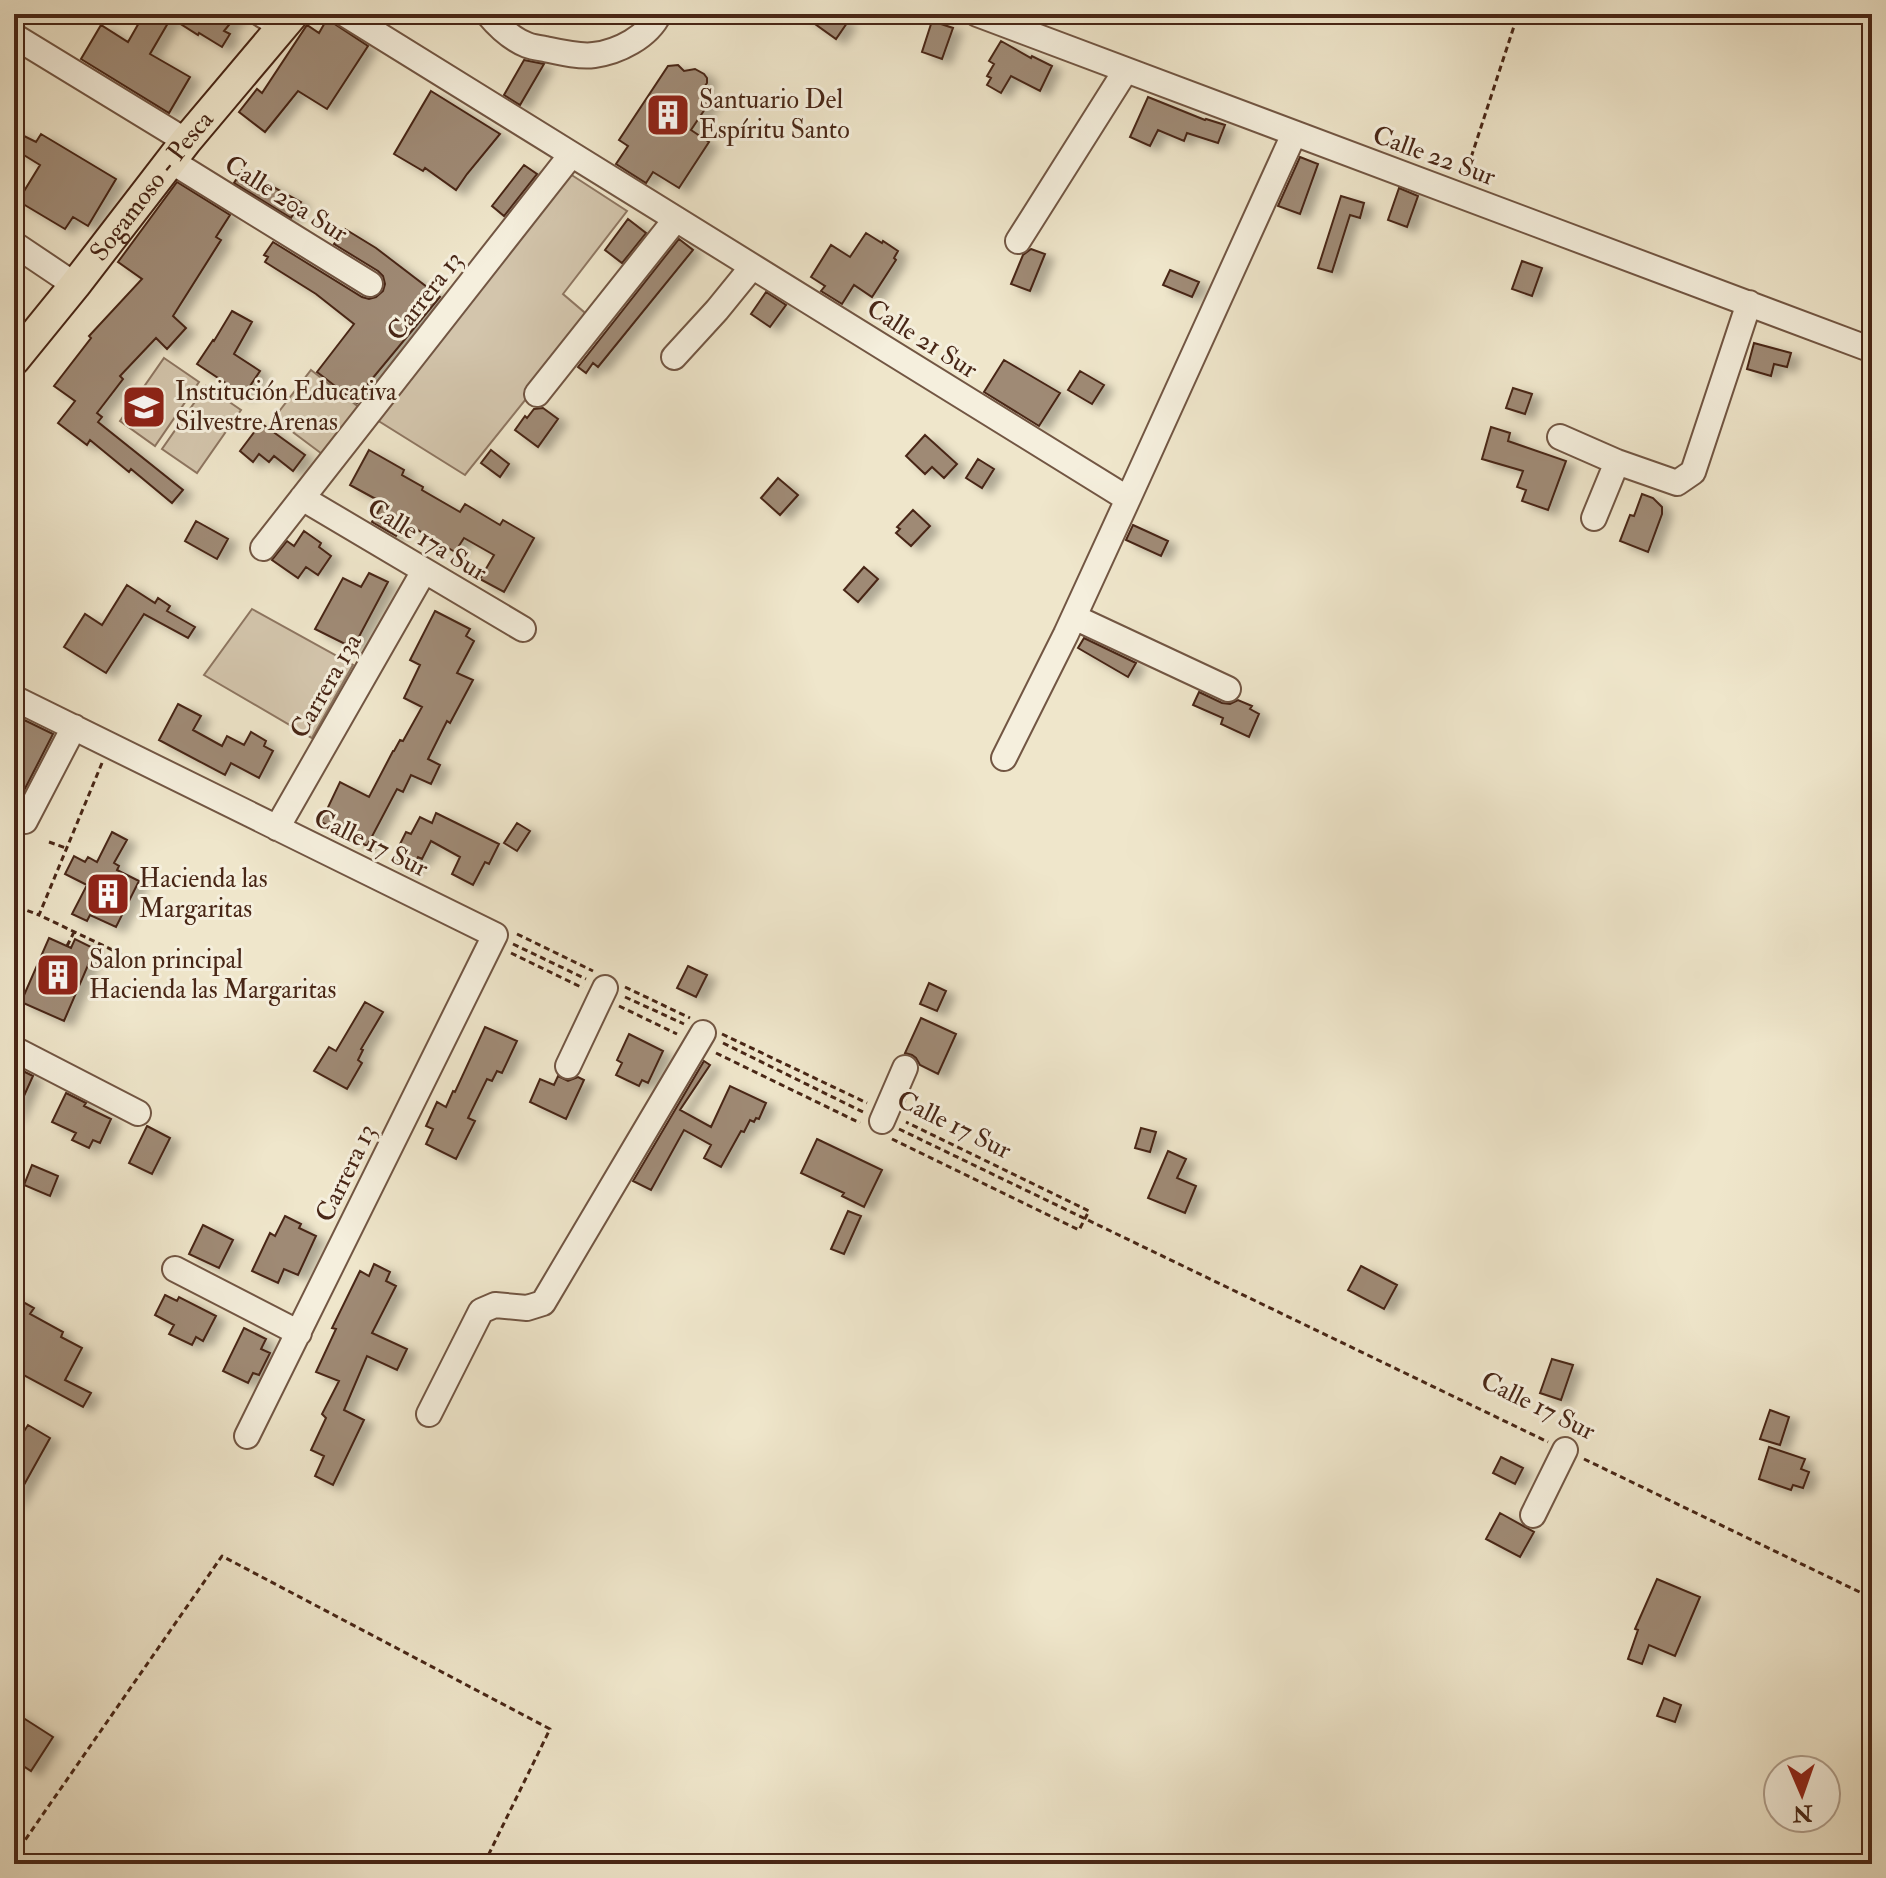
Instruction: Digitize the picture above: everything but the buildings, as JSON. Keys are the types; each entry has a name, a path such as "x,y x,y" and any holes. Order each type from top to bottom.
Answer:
{"main road":[{"name":"Sogamoso - Pesca","path":"14,360 179,151 279,18"}],"street":[{"name":"Calle 21 Sur","path":"345,14 1128,499"},
{"path":"488,14 526,45 556,52 592,55 621,48 642,35 655,23 659,14"},
{"name":"Calle 22 Sur","path":"977,14 1872,350"},
{"name":"Calle 20a Sur","path":"14,36 370,284"},
{"path":"1018,241 1126,70"},
{"path":"1004,758 1070,626 1294,134"},
{"name":"Carrera 13","path":"263,548 571,155"},
{"path":"537,394 676,219"},
{"path":"14,244 75,285"},
{"path":"674,357 752,267"},
{"path":"1560,437 1617,462 1677,483 1693,472 1749,303"},
{"path":"1594,518 1617,462"},
{"name":"Calle 17a Sur","path":"302,498 523,629"},
{"name":"Carrera 13a","path":"277,828 424,571"},
{"path":"1070,626 1228,689"},
{"name":"Calle 17 Sur","path":"14,698 277,828 500,932"},
{"path":"25,821 74,727"},
{"name":"Carrera 13","path":"247,1436 500,932"},
{"path":"568,1066 609,982"},
{"path":"429,1414 481,1311 495,1305 527,1308 543,1303 703,1027"},
{"path":"14,1049 138,1113"},
{"path":"884,1117 905,1068"},
{"path":"175,1269 299,1333"},
{"path":"1533,1515 1565,1450"}],"path":[{"path":"1459,195 1518,14"},
{"path":"39,915 109,744"},
{"path":"49,842 66,848"},
{"path":"18,907 144,965"},
{"path":"67,946 74,932"},
{"path":"500,932 703,1027 884,1117 1089,1211 1079,1230"},
{"name":"Calle 17 Sur","path":"500,932 703,1027 1085,1220 1872,1598"},
{"path":"14,1856 222,1556 550,1729 484,1864"}],"shaded area":[{"path":"567,172 627,211 563,294 591,318 465,475 377,420"},
{"path":"164,358 199,382 155,446 120,421"},
{"path":"311,370 360,408 322,454 274,418"},
{"path":"206,386 241,410 197,473 162,449"},
{"path":"252,609 353,665 312,738 204,675"}],"place":[{"name":"Santuario Del Espíritu Santo","path":"668,115"},
{"name":"Institución Educativa Silvestre Arenas","path":"144,407"},
{"name":"Hacienda las Margaritas","path":"108,894"},
{"name":"Salon principal Hacienda las Margaritas","path":"58,975"}]}
